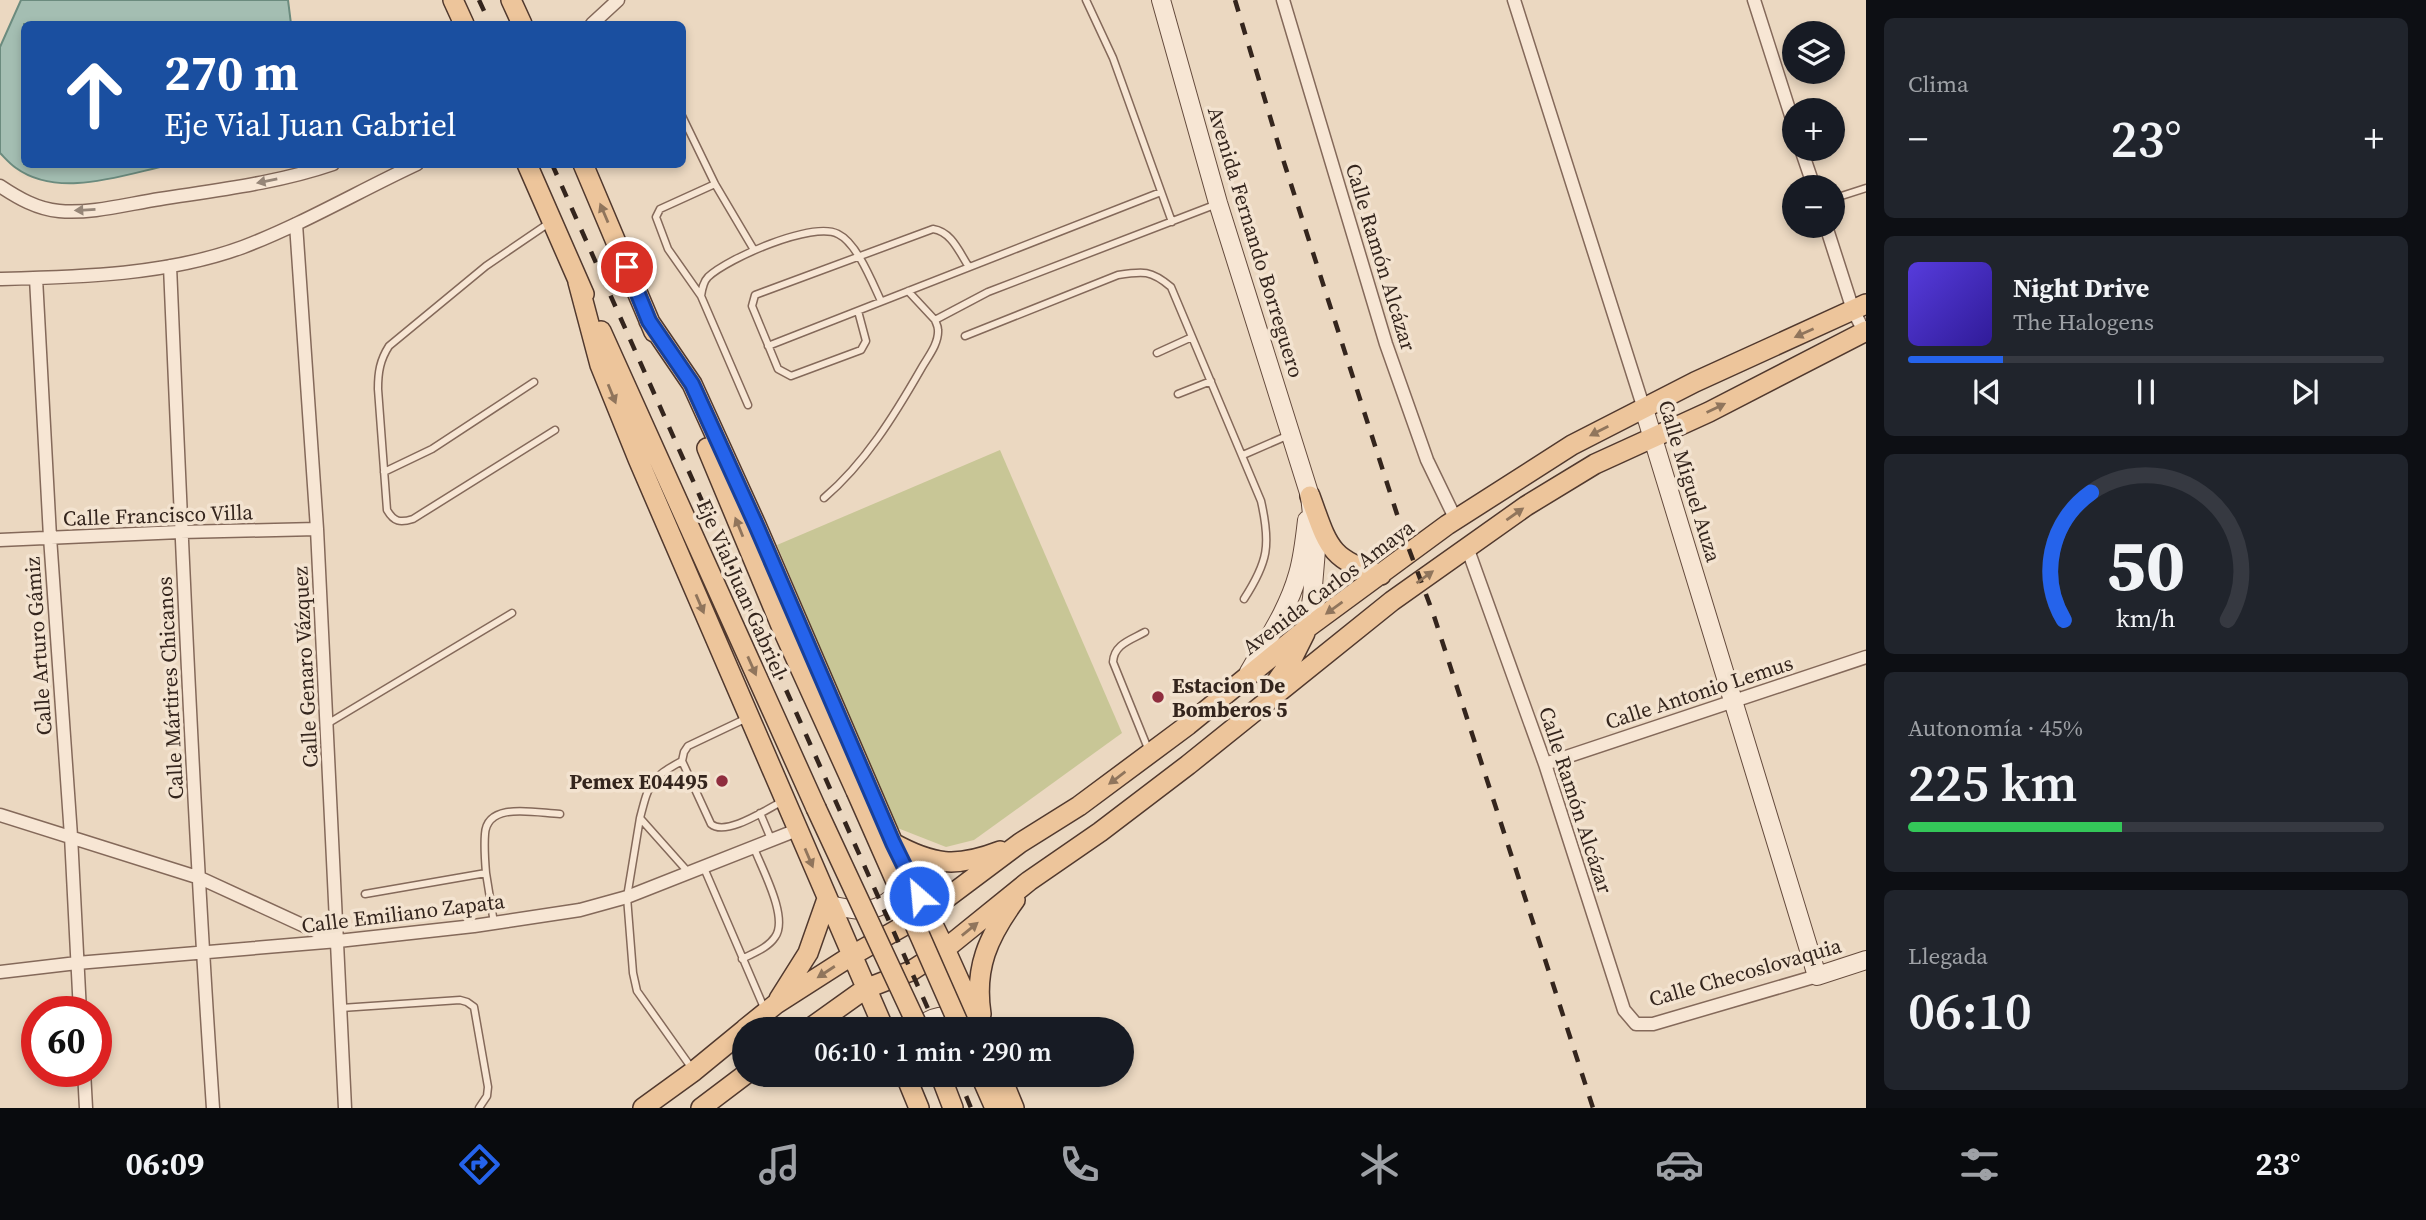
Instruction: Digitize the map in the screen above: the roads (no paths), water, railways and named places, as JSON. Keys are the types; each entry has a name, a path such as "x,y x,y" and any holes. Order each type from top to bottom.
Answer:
{"main road":[{"path":"453,0 463,21"},
{"path":"511,0 521,21"},
{"name":"Avenida Fernando Borreguero","path":"1161,0 1219,203 1310,496"},
{"name":"Eje Vial Juan Gabriel","path":"529,168 912,1017"},
{"name":"Eje Vial Juan Gabriel","path":"585,168 649,321 700,431 782,628 856,791 970,1017"},
{"path":"578,282 600,365 878,1017"},
{"name":"Avenida Carlos Amaya","path":"760,1017 851,956 928,912 1020,843 1079,806 1188,725 1307,628 1456,520 1572,445 1695,382 1860,307"},
{"path":"649,321 692,384 893,843 945,949 971,1017"},
{"path":"826,1017 865,989 911,971 945,949 1029,881 1100,832 1208,749 1392,601 1467,547 1595,464 1651,436 1709,412 1866,333"},
{"name":"Calle Miguel Auza","path":"1644,409 1817,976"},
{"path":"1310,496 1334,551 1350,564 1381,575"},
{"path":"1241,723 1268,693 1291,661 1307,628 1316,559 1310,496"},
{"path":"1246,677 1274,632 1298,573 1310,496"},
{"path":"1188,725 1208,749"},
{"path":"1079,806 1100,832"},
{"path":"893,843 918,857 947,862 982,858 1020,843"},
{"path":"829,902 859,911 875,909 891,901 911,879"},
{"path":"976,1017 978,978 983,956 1007,911 1029,881"},
{"path":"771,1008 808,953 829,902"},
{"name":"Calle Checoslovaquia","path":"1817,976 1866,961"},
{"name":"Avenida Carlos Amaya","path":"643,1108 732,1040"},
{"path":"701,1108 732,1085"},
{"path":"910,1087 919,1108"},
{"path":"945,1087 953,1108"},
{"path":"986,1087 995,1108"},
{"path":"1005,1087 1014,1108"}],"street":[{"path":"595,21 618,0"},
{"name":"Calle Ramón Alcázar","path":"1283,0 1386,344 1427,460 1456,520"},
{"name":"Calle Miguel Auza","path":"1514,0 1644,409"},
{"path":"1754,0 1785,98"},
{"path":"0,186 33,205 58,211 100,209 276,179 322,168"},
{"path":"0,279 170,266 242,247 296,224 409,168"},
{"name":"Calle Genaro Vázquez","path":"296,224 317,529 345,1108"},
{"path":"1831,238 1860,307 1866,333"},
{"name":"Calle Mártires Chicanos","path":"170,266 180,532 202,954 213,1108"},
{"name":"Calle Arturo Gámiz","path":"36,278 79,996"},
{"name":"Calle Francisco Villa","path":"0,540 317,529"},
{"name":"Calle Ramón Alcázar","path":"1467,547 1545,764 1624,1010 1636,1024"},
{"name":"Calle Antonio Lemus","path":"1545,764 1866,657"},
{"path":"0,816 200,878 338,941"},
{"name":"Calle Emiliano Zapata","path":"0,972 338,941 580,910 627,897 797,830"},
{"name":"Calle Checoslovaquia","path":"1636,1024 1653,1024 1817,976"},
{"path":"84,1087 86,1108"}],"lane":[{"path":"1086,0 1113,58 1172,222"},
{"path":"686,124 715,184 754,250"},
{"path":"715,184 660,209 656,217 668,249 701,296 748,405"},
{"path":"1845,195 1866,188"},
{"path":"768,346 1161,192"},
{"path":"934,320 988,292 1219,203"},
{"path":"551,222 486,266 389,346 382,357 378,372 387,510 391,518 403,522 413,519 555,430"},
{"path":"858,312 866,341 861,350 791,376 778,369 752,306 754,295 933,229 948,235 969,267"},
{"path":"701,296 703,285 709,276 754,250 808,232 824,230 836,232 846,238 859,256 881,301"},
{"path":"965,336 1118,275 1138,272 1157,275 1171,287 1261,501 1267,527 1265,555 1260,575 1244,599"},
{"path":"824,498 842,483 864,457 903,401 935,344 938,330 934,320 908,291"},
{"path":"1157,354 1192,337"},
{"path":"1178,394 1211,381"},
{"path":"384,472 432,449 534,382"},
{"path":"1243,455 1291,434"},
{"path":"327,724 512,613"},
{"path":"1145,632 1118,647 1113,654 1113,662 1150,753"},
{"path":"748,717 688,746 684,752 682,761 710,824 715,828 730,827 785,800"},
{"path":"682,761 658,774 647,790 627,897 637,991 694,1071"},
{"path":"494,923 486,873 485,832 490,819 501,811 560,814"},
{"path":"760,813 772,841"},
{"path":"640,818 689,873"},
{"path":"742,958 765,947 774,938 780,918 754,848"},
{"path":"704,868 742,958 771,1008"},
{"path":"365,894 486,873"},
{"path":"341,1007 460,1000 471,1004 474,1007 488,1087 487,1096 479,1108"}],"railway":[{"path":"479,0 489,21"},
{"path":"1235,0 1280,150 1404,536 1433,613 1593,1108"},
{"path":"554,168 932,1017"},
{"path":"962,1087 971,1108"}],"place":[{"name":"Estacion De Bomberos 5","path":"1158,697"},
{"name":"Pemex E04495","path":"722,781"}]}
